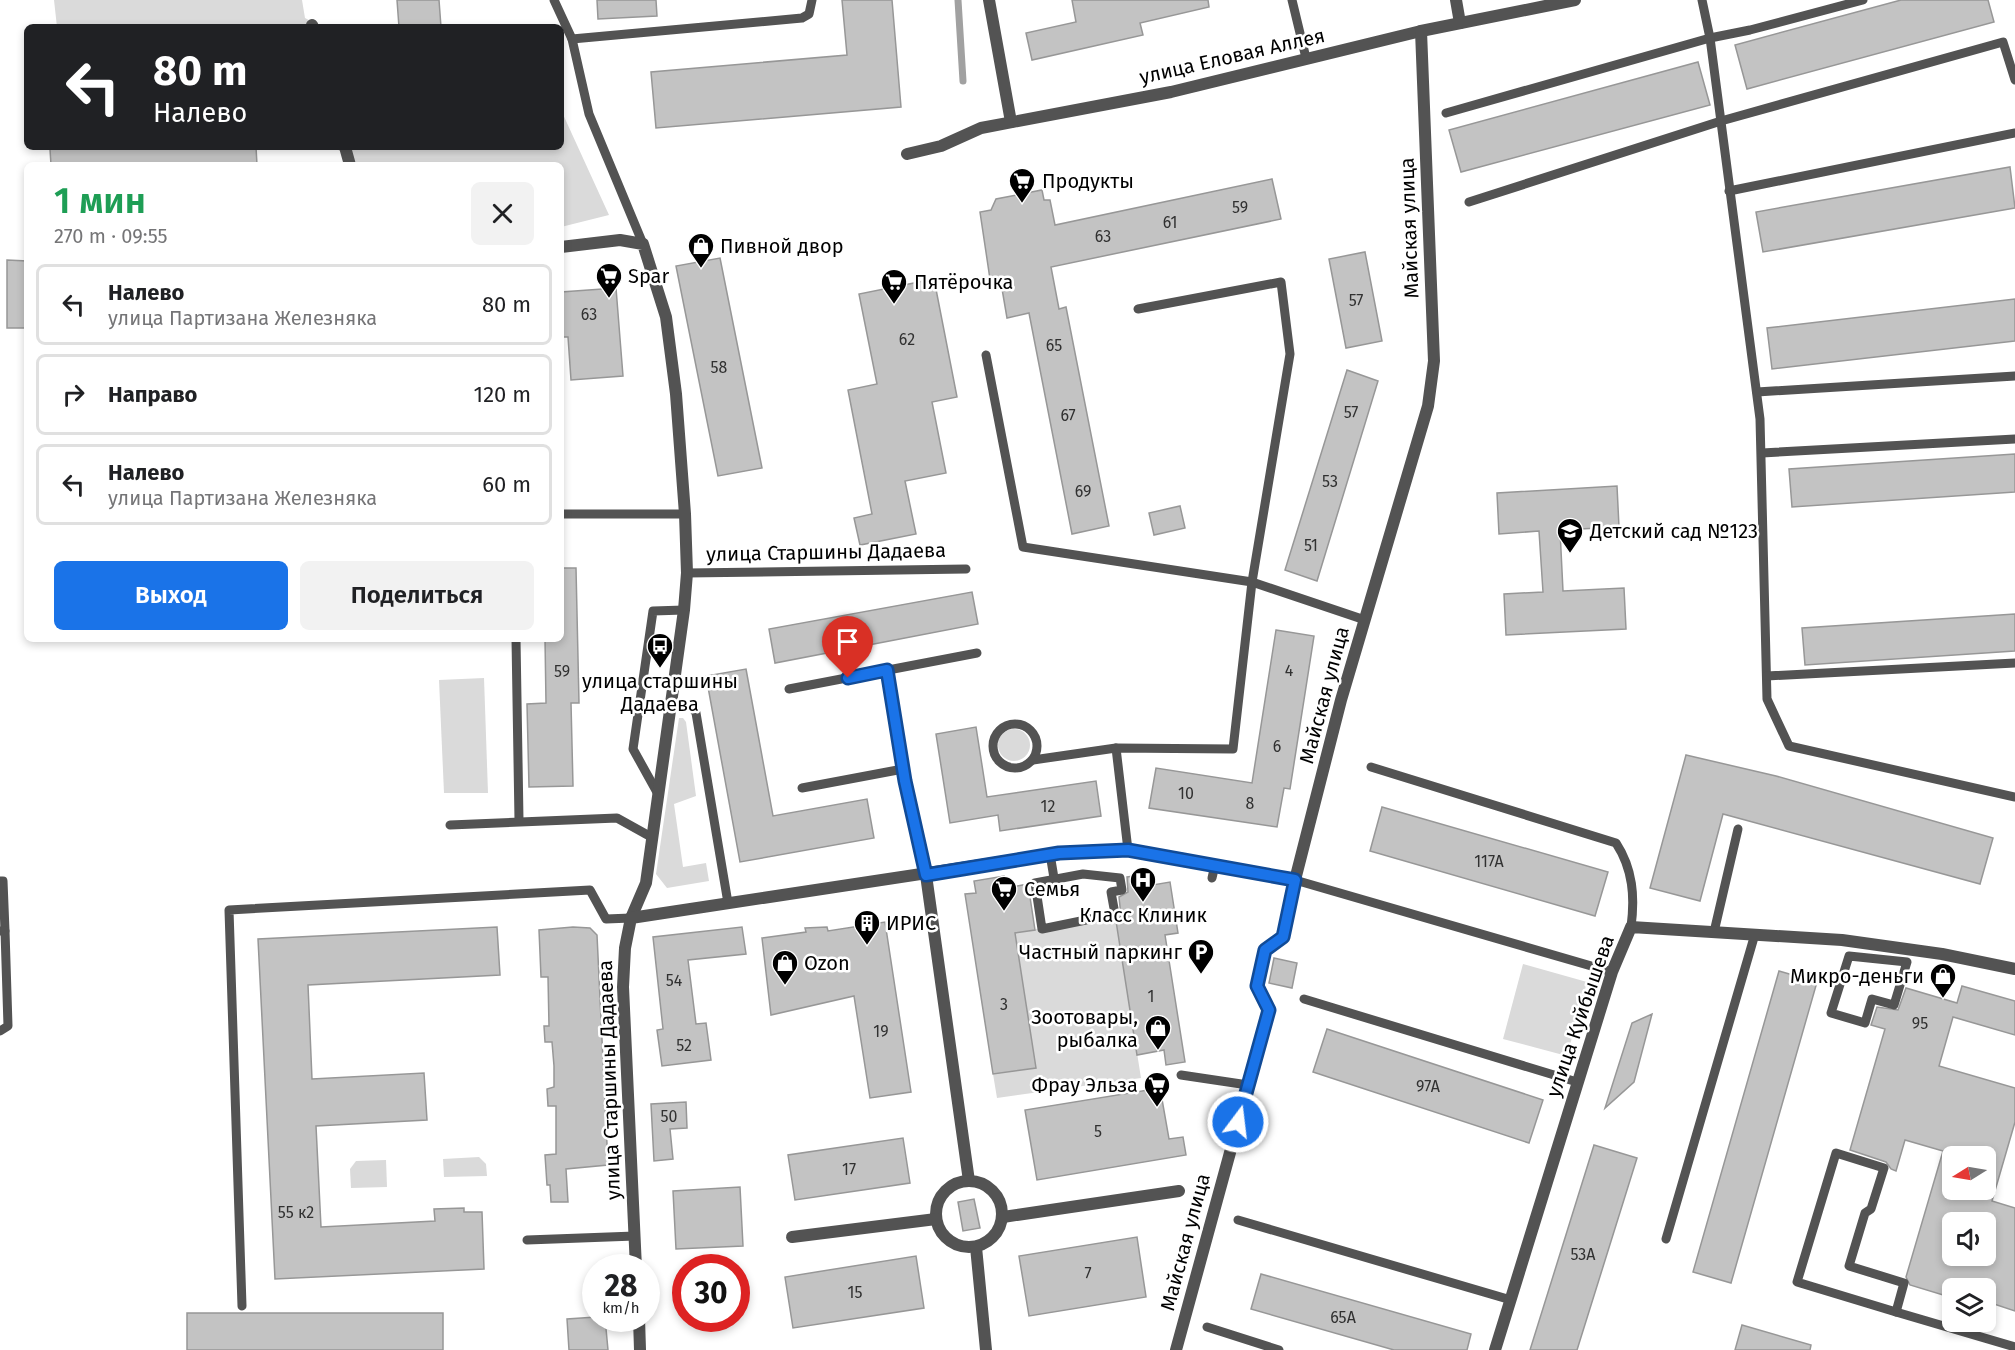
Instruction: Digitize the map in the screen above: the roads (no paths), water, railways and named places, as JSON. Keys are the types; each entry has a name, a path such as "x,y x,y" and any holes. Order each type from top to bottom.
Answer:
{"street":[{"path":"989,0 1011,122"},
{"path":"1456,0 1460,24"},
{"name":"улица Еловая Аллея","path":"907,154 941,146 981,128 1171,92 1421,31 1575,0"},
{"name":"Майская улица","path":"1176,1350 1269,1010 1257,986 1265,950 1283,937 1295,880 1341,700 1428,406 1434,361 1421,31"},
{"path":"564,247 620,240 643,244"},
{"name":"улица Старшины Дадаева","path":"636,1254 623,987 625,948 631,918 646,883 672,703 687,573 676,394 666,317 643,244"},
{"path":"887,670 903,769 926,875 969,1181"},
{"path":"631,918 926,875 1050,854 1128,850 1295,880"},
{"name":"улица Куйбышева","path":"1495,1350 1612,972 1631,927 1860,943 2015,969"},
{"path":"969,1181 989,1186 997,1194 1002,1205 1003,1217 997,1233 987,1243 966,1248 947,1240 936,1219 939,1200 945,1191 951,1185 969,1181"},
{"path":"1003,1217 1179,1191"},
{"path":"792,1237 936,1219"},
{"path":"976,1247 986,1350"},
{"path":"639,1332 640,1350"}],"lane":[{"path":"554,0 572,39 589,114 643,244"},
{"path":"572,39 802,18 809,15 812,0"},
{"path":"1292,0 1306,58"},
{"path":"1702,0 1710,38 1757,392 1762,453 1767,699 1789,746 2015,797"},
{"path":"1446,113 1710,38 1750,30 1863,0"},
{"path":"1469,202 1721,121 2003,42 2015,80"},
{"path":"1729,191 2015,134"},
{"path":"1034,759 1038,741 1028,726 1010,723 995,732 992,750 1002,765 1019,768 1034,759 1116,748 1233,749 1252,582 1290,354 1281,282 1138,309"},
{"path":"986,355 1023,547 1252,582 1365,620"},
{"path":"1757,392 2015,376"},
{"path":"1762,453 2015,439"},
{"path":"564,514 685,514"},
{"name":"улица Старшины Дадаева","path":"687,573 966,570"},
{"path":"659,795 633,749 653,611 684,610"},
{"path":"516,642 519,820"},
{"path":"789,689 977,653"},
{"path":"1767,676 2015,663"},
{"path":"672,703 692,707 696,713 728,903"},
{"path":"1116,748 1128,850"},
{"path":"1371,767 1616,843 1629,869 1634,903 1631,927"},
{"path":"802,788 903,769"},
{"path":"450,825 519,820 617,818 653,838"},
{"path":"1714,932 1738,829"},
{"path":"1050,854 1054,878"},
{"path":"1212,878 1215,865"},
{"path":"1083,874 1120,878 1122,890 1111,892 1115,914 1042,929 1035,883 1054,878 1083,874"},
{"path":"1295,880 1612,972"},
{"path":"0,881 3,881 4,983 8,1026 0,1031"},
{"path":"242,1306 229,910 590,890 606,919 631,918"},
{"path":"1666,1239 1755,934"},
{"path":"1856,957 1860,943"},
{"path":"1849,956 1856,957 1907,962 1894,1005 1872,999 1865,1023 1831,1013 1849,956"},
{"path":"1304,999 1577,1082"},
{"path":"1181,1075 1248,1085"},
{"path":"1896,1312 1904,1283 1849,1266 1864,1213 1871,1209 1884,1168 1836,1153 1797,1282 1896,1312 2015,1347"},
{"path":"1238,1220 1511,1300"},
{"path":"527,1240 635,1236"},
{"path":"1207,1327 1279,1350"}],"waterway":[{"path":"958,0 963,81"}],"place":[{"name":"Продукты","path":"1022,204"},
{"name":"Пивной двор","path":"701,269"},
{"name":"Spar","path":"609,299"},
{"name":"Пятёрочка","path":"894,305"},
{"name":"Детский сад №123","path":"1570,554"},
{"name":"улица старшины Дадаева","path":"660,669"},
{"name":"Класс Клиник","path":"1143,903"},
{"name":"Семья","path":"1004,912"},
{"name":"ИРИС","path":"867,946"},
{"name":"Частный паркинг","path":"1201,975"},
{"name":"Ozon","path":"785,986"},
{"name":"Микро-деньги","path":"1943,999"},
{"name":"Зоотовары, рыбалка","path":"1158,1051"},
{"name":"Фрау Эльза","path":"1157,1108"}]}
